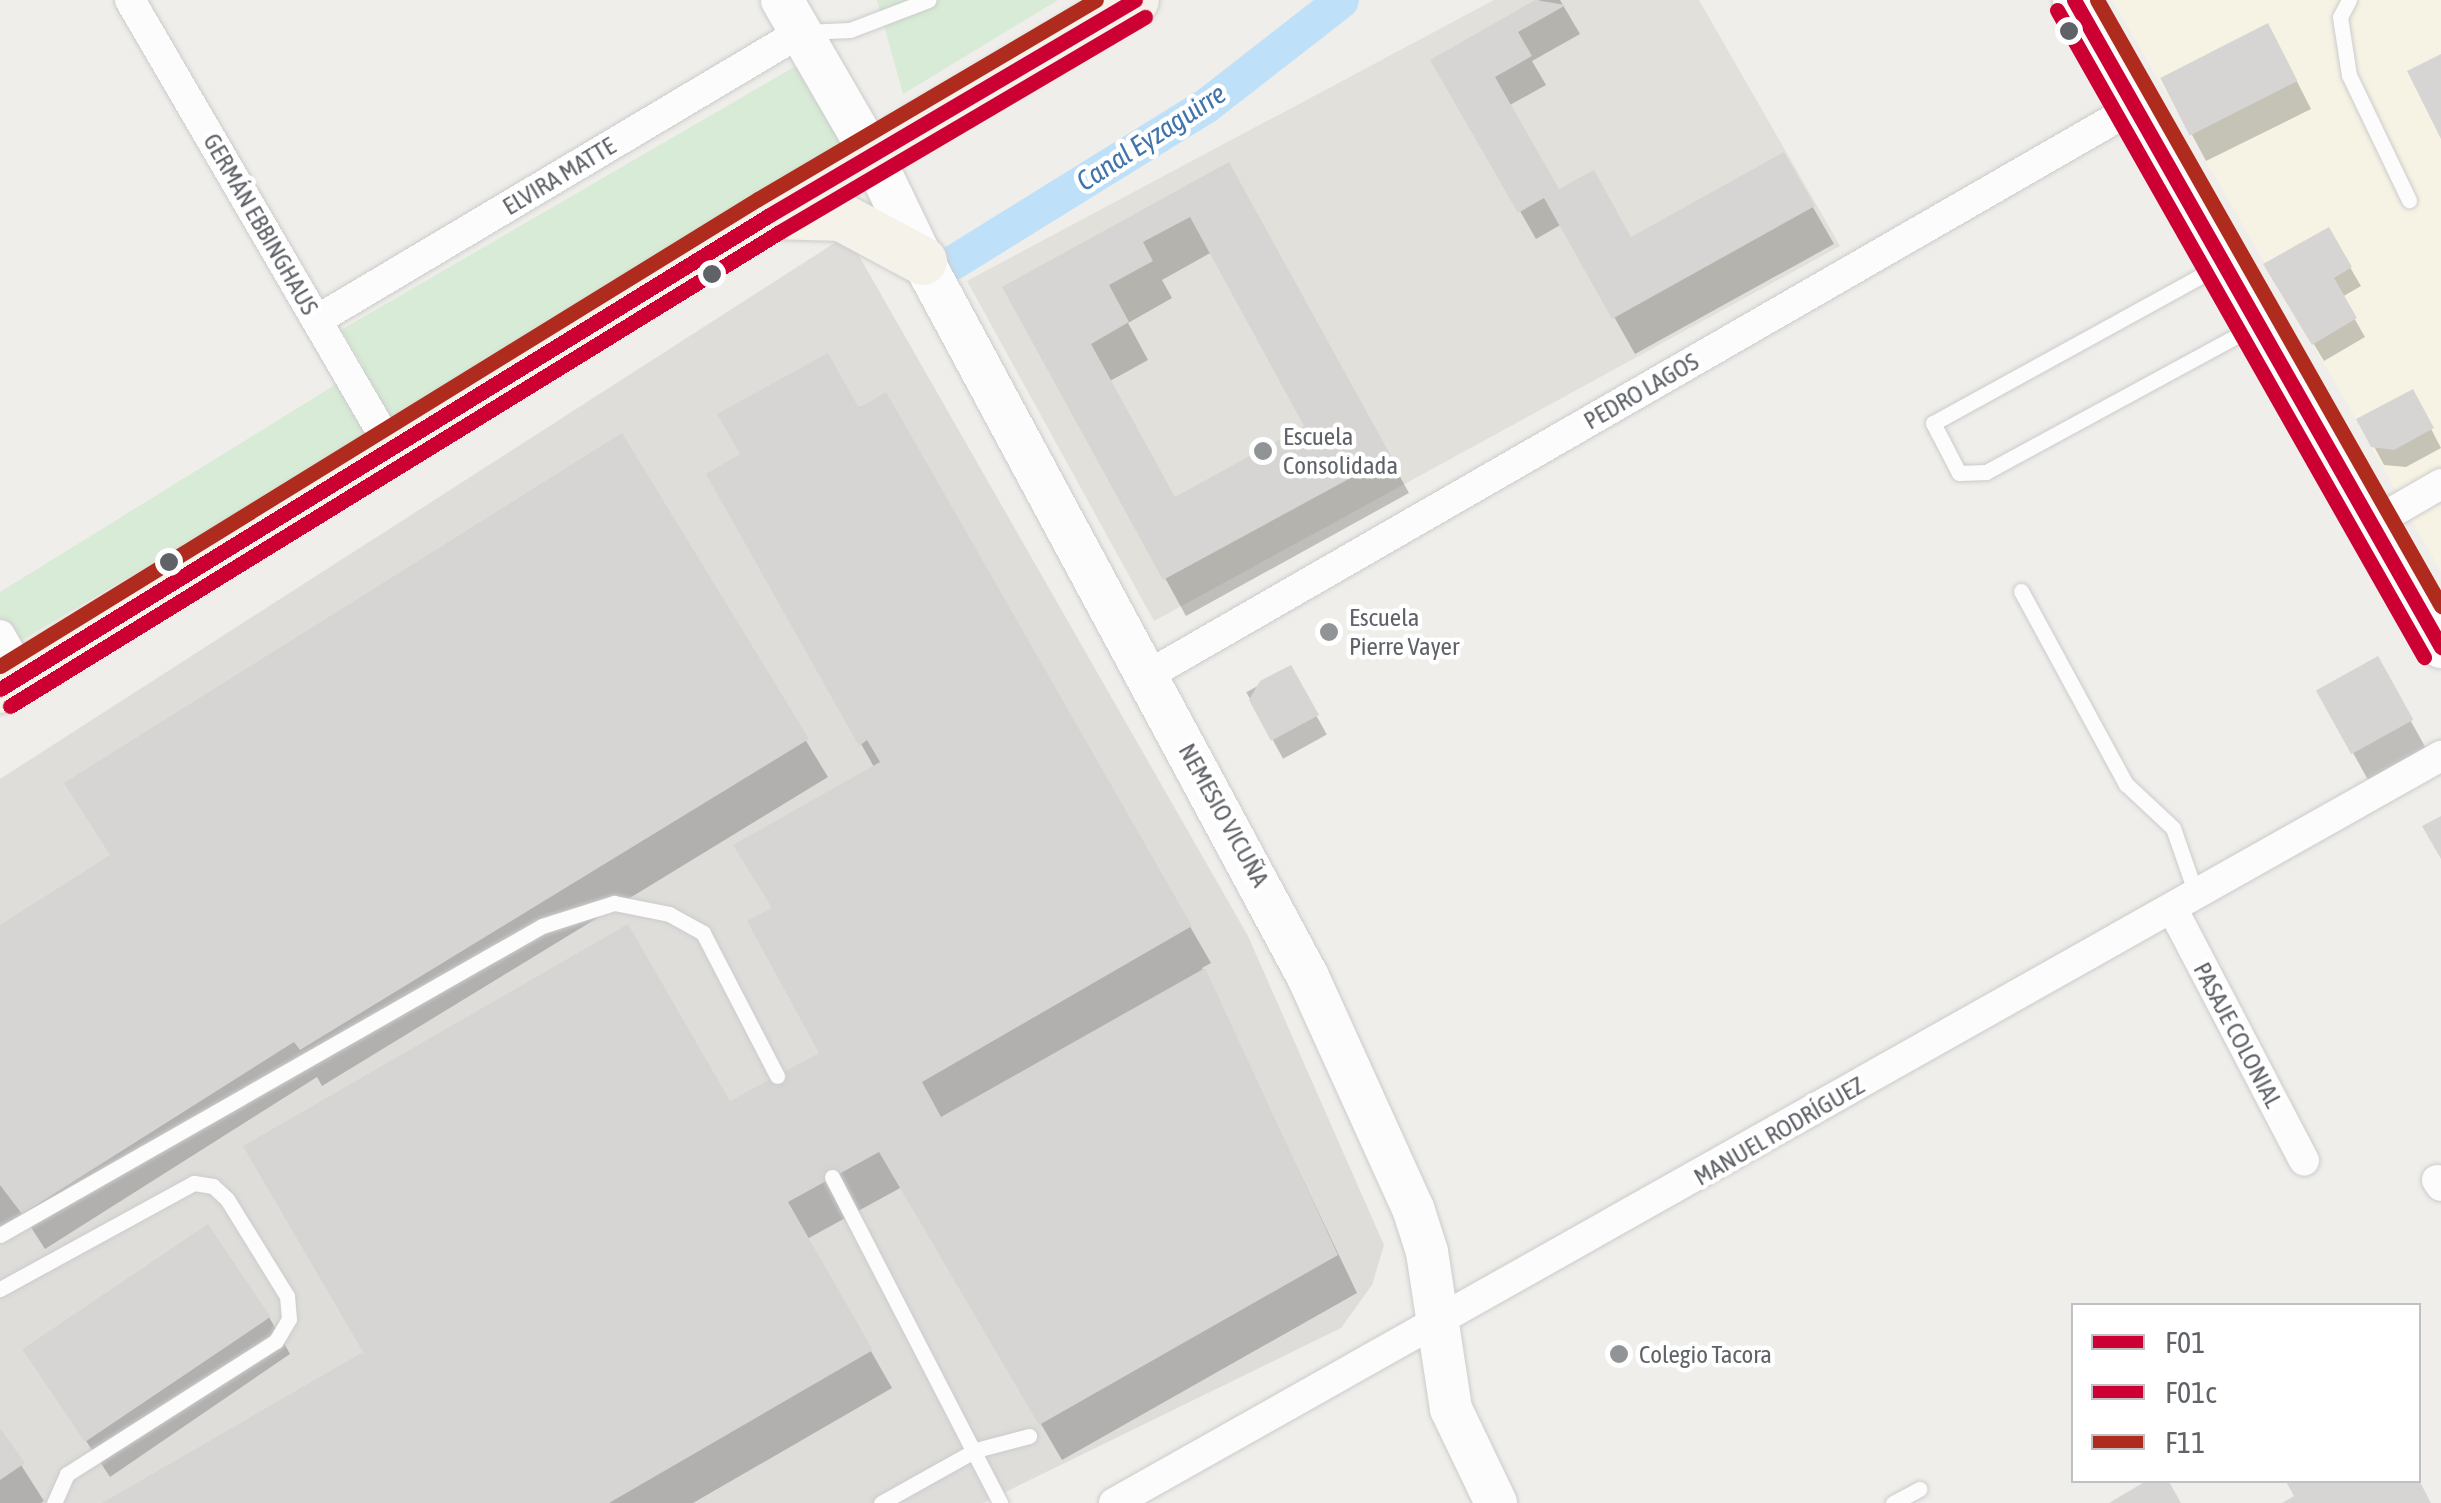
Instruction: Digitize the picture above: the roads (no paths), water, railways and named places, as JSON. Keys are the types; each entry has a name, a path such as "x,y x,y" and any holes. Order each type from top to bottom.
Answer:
{"main road":[{"path":"12,682 768,216 1135,0"},
{"path":"768,216 841,216 922,261"}],"street":[{"name":"GERMÁN EBBINGHAUS","path":"130,0 391,448"},
{"path":"2074,0 2441,647"},
{"name":"ELVIRA MATTE","path":"316,320 792,16"},
{"name":"NEMESIO VICUÑA","path":"792,16 873,157 922,261 1276,912 1413,1208 1426,1252 1451,1410 1496,1503"},
{"name":"PEDRO LAGOS","path":"1148,675 2134,107"},
{"path":"2370,525 2441,484"},
{"path":"0,634 12,682"},
{"name":"MANUEL RODRÍGUEZ","path":"1114,1503 2441,756"},
{"name":"PASAJE COLONIAL","path":"2184,901 2304,1161"}],"lane":[{"path":"792,16 850,30 928,0"},
{"path":"2349,0 2340,17 2348,75 2408,200"},
{"path":"2223,264 1934,423 1936,433 1959,473 1986,472 2257,325"},
{"path":"2021,591 2126,784 2173,828 2184,901"},
{"path":"0,1236 542,926 614,903 669,914 703,933 776,1076"},
{"path":"832,1178 976,1450 1000,1503"},
{"path":"0,1289 194,1184 214,1186 227,1199 287,1296 289,1319 276,1341 76,1468 60,1482 54,1503"},
{"path":"881,1503 976,1450 1029,1436"},
{"path":"1894,1503 1919,1488"}],"waterway":[{"name":"Canal Eyzaguirre","path":"953,262 1205,106 1341,0"}],"place":[{"name":"Escuela Consolidada","path":"1263,451"},
{"name":"Escuela Pierre Vayer","path":"1329,632"},
{"name":"Colegio Tacora","path":"1619,1354"}]}
